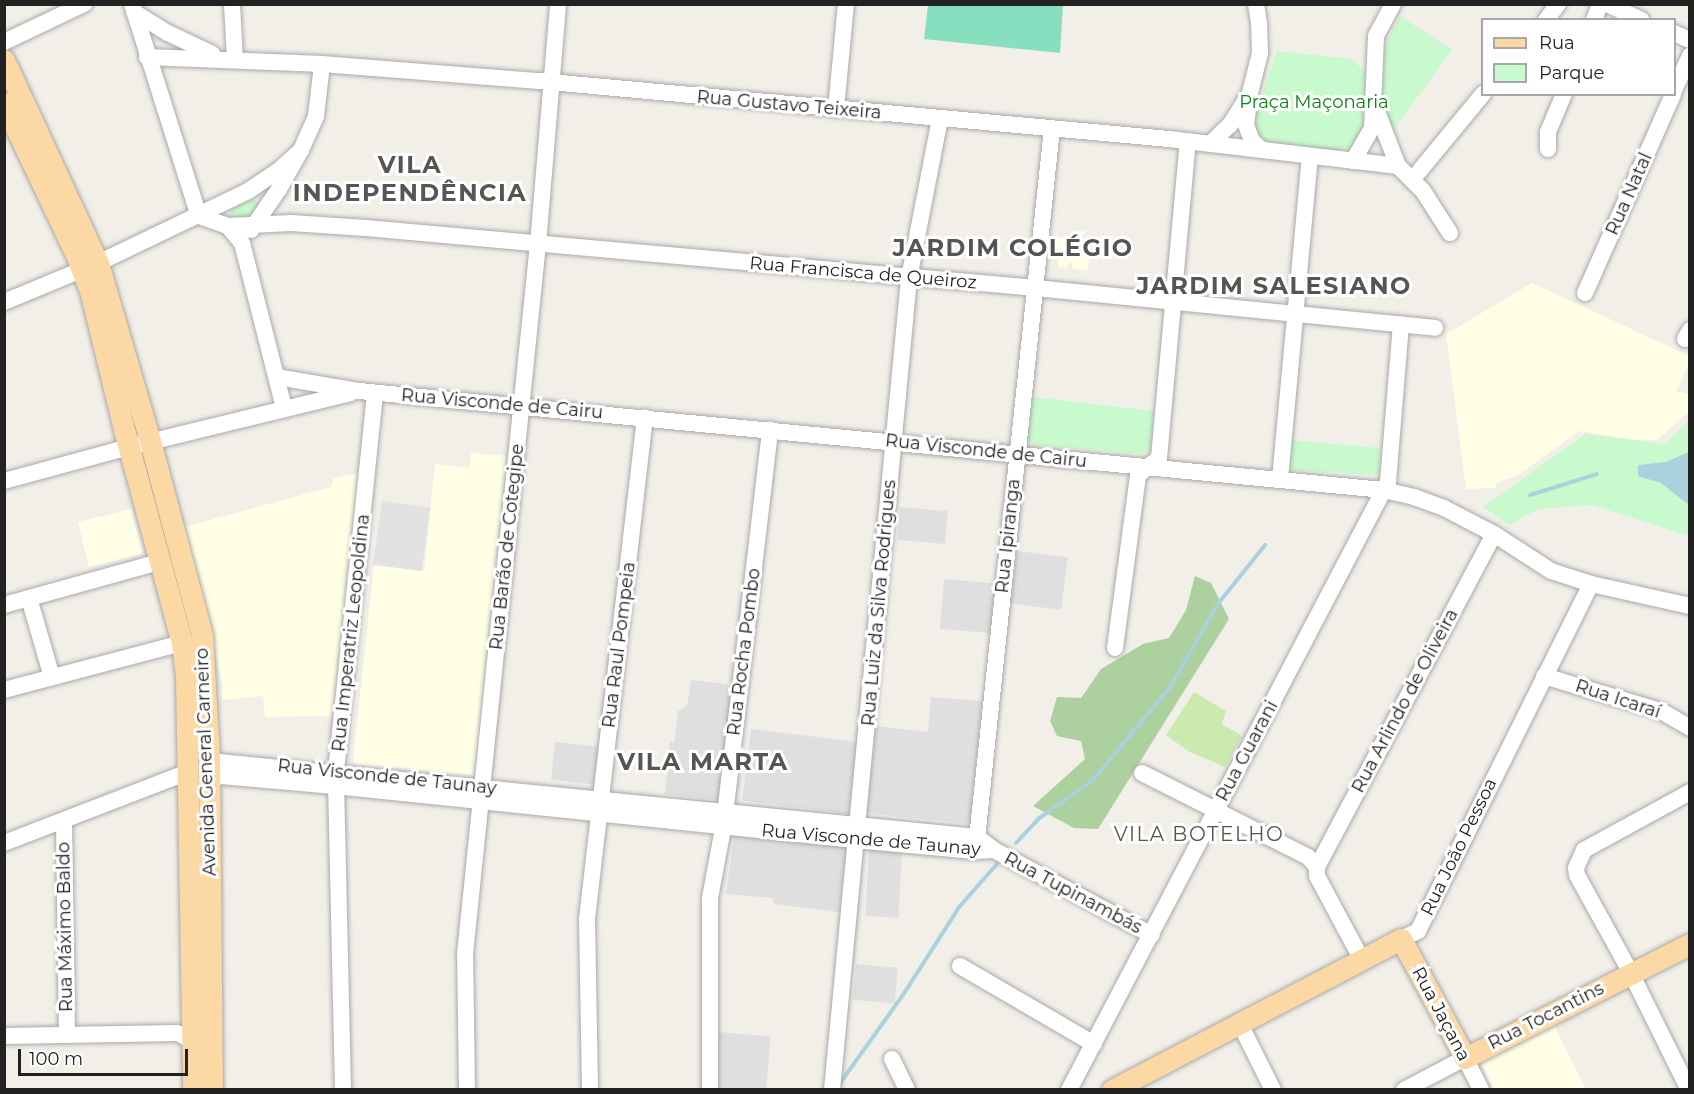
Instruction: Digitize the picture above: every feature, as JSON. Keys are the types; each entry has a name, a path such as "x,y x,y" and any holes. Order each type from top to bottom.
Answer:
{"main road":[{"name":"Avenida General Carneiro","path":"9,69 90,267 150,441 202,635 209,758 212,1089"},
{"name":"Avenida General Carneiro","path":"4,101 90,267 129,447 182,643 186,676 193,1089"},
{"name":"Rua João Pessoa","path":"1112,1089 1401,939"},
{"name":"Rua Jaçana","path":"1401,939 1465,1058"},
{"name":"Rua Tocantins","path":"1465,1058 1689,944"}],"street":[{"path":"4,42 84,4"},
{"path":"229,59 232,4"},
{"name":"Rua Barão de Cotegipe","path":"467,1089 465,954 538,244 558,4"},
{"path":"836,109 846,4"},
{"path":"1256,4 1260,53 1250,93 1246,125 1252,141 1262,150"},
{"path":"1353,161 1372,128 1375,105 1376,36 1393,4"},
{"path":"1548,18 1558,4"},
{"path":"1607,4 1638,18"},
{"path":"133,8 192,194 206,212 228,226 242,243 284,408"},
{"name":"Rua Gustavo Teixeira","path":"133,8 173,36 229,59"},
{"path":"145,49 152,36 173,36"},
{"name":"Rua Gustavo Teixeira","path":"145,49 229,59 322,64 552,83 1052,129 1210,144 1398,166"},
{"path":"1676,85 1689,56"},
{"path":"242,243 267,209 301,150 316,116 322,64"},
{"path":"4,101 10,93 9,69"},
{"path":"1210,144 1230,125 1250,93"},
{"path":"1412,180 1481,96"},
{"path":"1548,149 1548,132 1563,96"},
{"name":"Rua Natal","path":"1585,293 1672,96"},
{"path":"1375,105 1398,166 1423,191 1450,232"},
{"name":"Rua Luiz da Silva Rodrigues","path":"832,1089 909,278 940,119"},
{"name":"Rua Ipiranga","path":"975,844 1052,129"},
{"path":"1115,648 1137,475 1159,458 1188,142"},
{"path":"4,302 90,267 248,191 278,171 301,150"},
{"path":"1280,479 1310,156"},
{"path":"248,191 262,196 267,209"},
{"path":"228,226 225,213 232,199"},
{"name":"Rua Francisca de Queiroz","path":"267,209 277,218 291,223"},
{"name":"Rua Francisca de Queiroz","path":"254,226 291,223 538,244 1036,288 1435,328"},
{"path":"228,226 254,226"},
{"name":"Rua Guarani","path":"1075,1085 1094,1044 1388,482 1401,325"},
{"name":"Rua Visconde de Cairu","path":"277,377 367,392 645,417 1383,490 1414,497 1444,508 1494,534 1551,572 1591,584 1689,606"},
{"name":"Rua Visconde de Cairu","path":"150,441 284,408 367,392"},
{"name":"Rua Imperatriz Leopoldina","path":"343,1089 335,779 367,392"},
{"name":"Rua Raul Pompeia","path":"590,1089 587,919 645,417"},
{"name":"Rua Rocha Pombo","path":"710,1089 710,898 725,819 770,430"},
{"path":"4,481 150,441"},
{"name":"Rua Arlindo de Oliveira","path":"1317,867 1494,534"},
{"path":"4,605 159,562"},
{"name":"Rua João Pessoa","path":"1401,939 1418,931 1591,584"},
{"path":"29,598 52,677"},
{"path":"4,690 182,643"},
{"name":"Rua Icaraí","path":"1544,676 1662,711 1689,728"},
{"name":"Rua Visconde de Taunay","path":"209,758 219,762 335,779 975,844 994,850"},
{"path":"4,843 188,772"},
{"path":"1142,773 1308,857 1317,867 1317,876 1362,960"},
{"name":"Rua Visconde de Taunay","path":"209,781 221,776 335,779"},
{"path":"1689,792 1584,850 1577,862 1577,875 1631,973 1689,1089"},
{"name":"Rua Máximo Baldo","path":"64,820 67,1034"},
{"name":"Rua Tupinambás","path":"994,850 1152,935"},
{"path":"960,966 1094,1044"},
{"path":"1240,1024 1273,1089"},
{"path":"4,1036 177,1033 186,1036 192,1044"},
{"name":"Rua Tocantins","path":"1404,1089 1465,1058"},
{"name":"Rua Jaçana","path":"1465,1058 1481,1089"},
{"path":"892,1059 907,1089"}],"shaded area":[{"path":"1051,237 1091,240 1088,270 1073,269 1072,263 1068,263 1067,268 1058,267 1059,253 1049,252"},
{"path":"1532,283 1689,356 1689,364 1676,391 1689,394 1689,412 1657,440 1636,440 1579,431 1518,475 1496,483 1496,488 1466,489 1446,334"},
{"path":"471,453 507,456 475,773 473,775 356,764 353,760 374,565 424,571 435,464 469,468"},
{"path":"363,471 336,716 265,717 263,696 222,700 222,682 211,630 184,527 331,487 333,479"},
{"path":"382,501 431,508 422,571 373,564"},
{"path":"900,507 948,511 945,544 897,540"},
{"path":"131,509 142,550 140,554 89,567 78,522"},
{"path":"1017,551 1068,557 1061,610 1011,604"},
{"path":"944,579 996,584 991,633 940,629"},
{"path":"691,680 736,685 723,796 718,800 665,794 670,742 674,742 678,711 687,706"},
{"path":"931,697 982,701 970,824 867,813 876,726 928,732"},
{"path":"751,729 857,742 848,814 742,800"},
{"path":"555,742 602,747 598,785 551,780"},
{"path":"734,835 847,847 839,912 774,904 773,898 726,894"},
{"path":"869,849 902,851 898,918 865,916"},
{"path":"856,964 898,968 895,1004 853,1000"},
{"path":"1554,1025 1586,1089 1493,1089 1481,1063"},
{"path":"719,1032 771,1037 766,1090 714,1089"}],"green space":[{"path":"928,5 1063,5 1060,53 924,39"},
{"path":"1400,16 1452,50 1392,132 1383,107 1383,63 1386,44"},
{"name":"Praça Maçonaria","path":"1277,51 1351,59 1365,71 1365,127 1355,147 1331,151 1263,141 1255,131 1253,122"},
{"path":"251,197 260,204 251,216 232,220 229,216 232,207"},
{"path":"1032,397 1155,411 1150,451 1143,454 1034,445 1028,440 1027,432"},
{"path":"1689,420 1689,536 1592,505 1538,509 1509,525 1483,507 1585,434 1665,444"},
{"path":"1290,440 1380,448 1378,475 1293,470 1290,466"},
{"path":"1195,576 1211,583 1229,619 1098,829 1074,828 1033,806 1085,759 1081,741 1057,736 1050,721 1057,697 1081,698 1101,669 1143,644 1169,638 1186,610"},
{"path":"1194,692 1226,711 1222,724 1242,736 1225,767 1188,751 1166,735"}],"water":[{"path":"1689,452 1689,505 1661,483 1638,476 1638,465 1666,462"}],"waterway":[{"path":"1530,495 1597,474"},
{"path":"1016,843 1038,819 1093,780 1171,686 1217,605 1265,545"},
{"path":"838,1086 903,995 960,906 997,864"}],"district":[{"name":"VILA INDEPENDÊNCIA","path":"410,179"},
{"name":"JARDIM COLÉGIO","path":"1013,248"},
{"name":"JARDIM SALESIANO","path":"1274,286"},
{"name":"VILA MARTA","path":"703,762"},
{"name":"VILA BOTELHO","path":"1199,834"}]}
